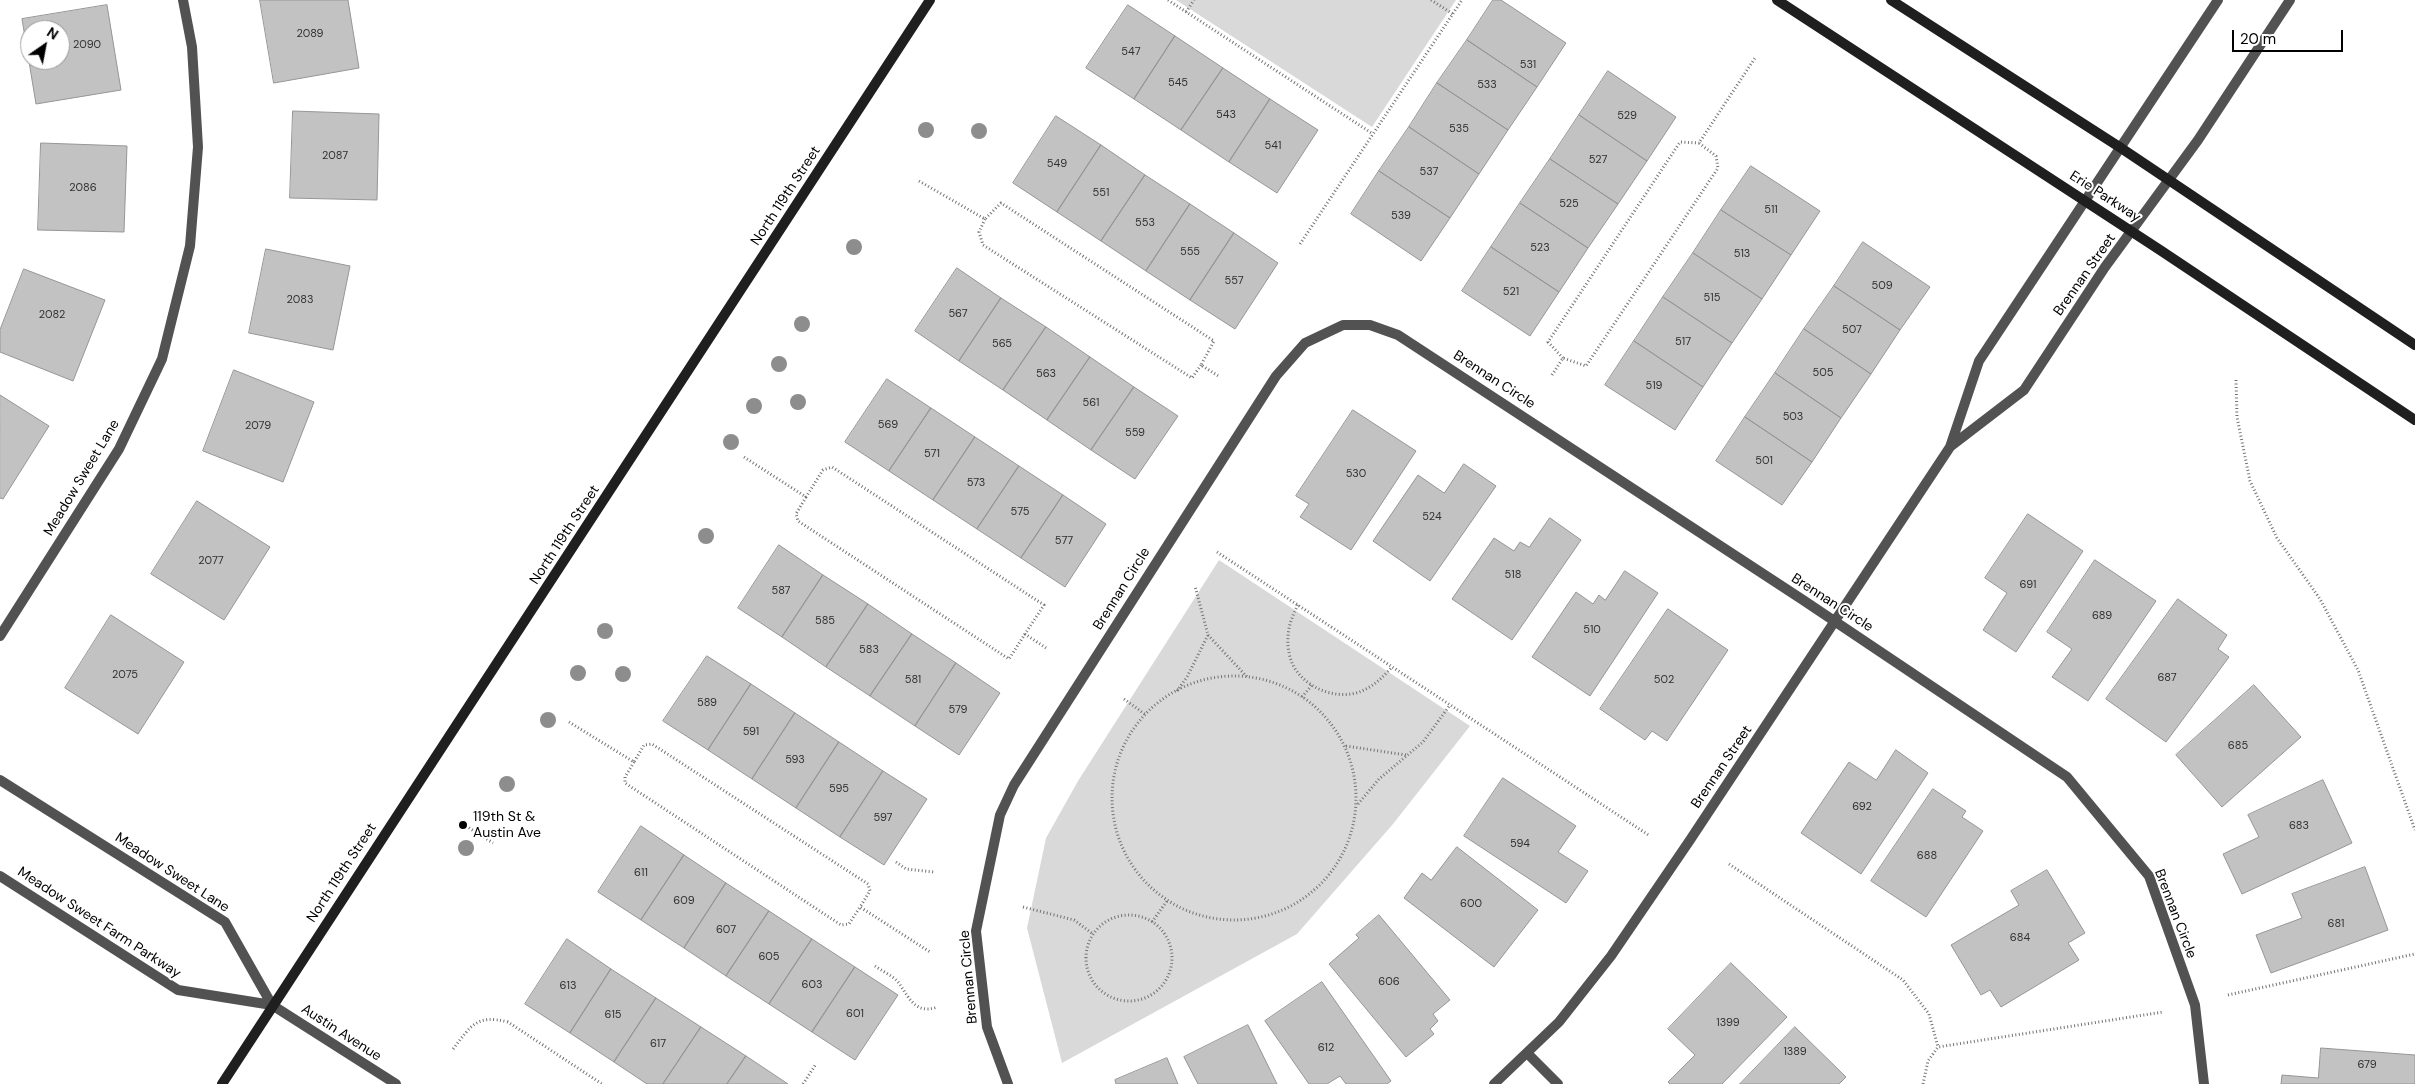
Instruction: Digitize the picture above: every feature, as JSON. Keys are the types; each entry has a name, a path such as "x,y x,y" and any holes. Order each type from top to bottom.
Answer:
{"main road":[{"name":"North 119th Street","path":"222,1084 930,0"},
{"name":"Erie Parkway","path":"1777,0 2132,231 2415,420"},
{"path":"1891,0 2121,148 2415,345"}],"street":[{"name":"Meadow Sweet Lane","path":"0,636 119,449 162,359 190,246 198,146 192,47 183,0"},
{"name":"Brennan Street","path":"1494,1084 1559,1022 1611,956 1835,621 1950,447 1979,361 2218,0"},
{"name":"Brennan Street","path":"1950,447 2024,390 2105,267 2198,140 2290,0"},
{"name":"Brennan Circle","path":"1008,1084 987,1027 976,931 1000,815 1014,785 1276,376 1305,343 1343,326 1370,325 1398,334 2067,776 2149,876 2195,1005 2204,1084"},
{"name":"Meadow Sweet Lane","path":"0,780 225,922 272,1005"},
{"name":"Meadow Sweet Farm Parkway","path":"0,876 178,990 272,1005"},
{"name":"Austin Avenue","path":"272,1005 396,1084"},
{"path":"1527,1053 1558,1084"}],"path":[{"path":"1168,0 1373,134"},
{"path":"1186,12 1194,0"},
{"path":"1431,0 1453,14"},
{"path":"1300,244 1462,0"},
{"path":"1699,143 1755,58"},
{"path":"1680,142 1699,143 1716,156 1718,168 1586,366 1563,358 1548,342 1680,142"},
{"path":"920,181 985,219"},
{"path":"1001,203 1214,341 1192,378 983,245 979,232 985,219 1001,203"},
{"path":"1552,375 1563,358"},
{"path":"1201,364 1220,377"},
{"path":"2236,380 2237,417 2242,450 2253,488 2277,538 2320,599 2358,670 2415,830"},
{"path":"744,457 806,497"},
{"path":"832,468 1044,605 1009,659 798,521 796,514 806,497 823,470 832,468"},
{"path":"1217,552 1650,836"},
{"path":"1195,586 1208,634 1249,679"},
{"path":"1298,605 1290,620 1288,639 1290,658 1299,674 1312,685 1328,693 1346,695 1364,690 1380,679 1392,667"},
{"path":"1025,634 1046,648"},
{"path":"1176,692 1187,677 1208,634"},
{"path":"1358,804 1346,746 1332,726 1302,697 1267,681 1229,676 1191,684 1176,692 1158,702 1131,730 1115,766 1111,804 1119,841 1138,875 1167,901 1205,918 1248,920 1289,908 1323,883 1346,848 1358,804 1379,779 1423,742 1450,705"},
{"path":"1302,697 1312,685"},
{"path":"1124,699 1146,715"},
{"path":"569,722 634,762"},
{"path":"652,744 868,884 870,891 848,924 841,924 626,783 625,777 634,762 644,745 652,744"},
{"path":"1346,746 1406,755"},
{"path":"463,824 493,843"},
{"path":"896,862 906,869 934,872"},
{"path":"1729,864 1903,980 1929,1014 1938,1047"},
{"path":"1152,922 1167,901"},
{"path":"860,907 930,952"},
{"path":"1023,908 1074,920 1094,934"},
{"path":"1123,916 1138,916 1152,922 1162,930 1172,955 1170,969 1165,981 1156,991 1144,998 1131,1001 1105,994 1094,984 1088,970 1086,956 1089,942 1094,934 1109,920 1123,916"},
{"path":"2228,996 2415,954"},
{"path":"875,966 897,981 908,998 918,1008 929,1010 937,1007"},
{"path":"1923,1084 1928,1061 1938,1047 2163,1012"},
{"path":"453,1049 472,1024 490,1018 508,1022 602,1084"},
{"path":"803,1084 816,1064"}],"shaded area":[{"path":"1176,0 1456,0 1372,127"},
{"path":"1219,560 1470,726 1393,824 1297,934 1062,1063 1027,928 1046,838 1078,781"}],"building":[{"path":"260,0 348,0 359,68 274,83"},
{"path":"1493,0 1501,0 1566,43 1537,87 1467,40"},
{"path":"107,5 121,90 36,104 30,70 70,70 70,20 22,20"},
{"path":"1128,5 1175,36 1134,99 1086,68"},
{"path":"1175,36 1223,68 1181,130 1134,99"},
{"path":"1467,40 1537,87 1508,130 1437,83"},
{"path":"1223,68 1270,99 1229,162 1181,130"},
{"path":"1608,71 1676,117 1647,161 1579,115"},
{"path":"1437,83 1508,130 1479,174 1409,127"},
{"path":"1270,99 1318,130 1277,193 1229,162"},
{"path":"293,111 379,114 377,200 290,198"},
{"path":"1579,115 1647,161 1618,204 1550,159"},
{"path":"1056,116 1101,145 1057,212 1013,183"},
{"path":"1409,127 1479,174 1450,218 1379,171"},
{"path":"41,143 127,146 124,232 38,230"},
{"path":"1101,145 1145,175 1101,241 1057,212"},
{"path":"1550,159 1618,204 1588,248 1520,203"},
{"path":"1751,166 1820,211 1791,255 1721,210"},
{"path":"1379,171 1450,218 1421,261 1351,214"},
{"path":"1145,175 1190,204 1146,271 1101,241"},
{"path":"1520,203 1588,248 1559,292 1491,247"},
{"path":"1190,204 1234,233 1190,300 1146,271"},
{"path":"1721,210 1791,255 1762,299 1693,253"},
{"path":"1234,233 1278,263 1235,329 1190,300"},
{"path":"1863,242 1930,287 1900,330 1834,286"},
{"path":"1491,247 1559,292 1530,336 1462,291"},
{"path":"266,249 350,266 333,350 249,333"},
{"path":"1693,253 1762,299 1732,343 1663,297"},
{"path":"957,268 1001,298 959,361 915,331"},
{"path":"24,269 105,300 73,381 0,352 0,330"},
{"path":"1834,286 1900,330 1871,374 1804,329"},
{"path":"1663,297 1732,343 1703,387 1634,341"},
{"path":"1001,298 1046,327 1003,390 959,361"},
{"path":"1046,327 1090,357 1047,420 1003,390"},
{"path":"1804,329 1871,374 1841,418 1775,373"},
{"path":"1634,341 1703,387 1675,430 1605,385"},
{"path":"1090,357 1134,387 1091,450 1047,420"},
{"path":"234,370 314,402 283,482 203,451"},
{"path":"1775,373 1841,418 1812,462 1745,417"},
{"path":"887,379 931,408 889,471 845,442"},
{"path":"1134,387 1178,416 1135,479 1091,450"},
{"path":"0,395 49,426 3,499 0,498"},
{"path":"931,408 975,437 933,500 889,471"},
{"path":"1353,410 1416,451 1351,550 1300,517 1309,504 1296,496"},
{"path":"1745,417 1812,462 1782,505 1716,461"},
{"path":"975,437 1019,466 977,529 933,500"},
{"path":"1464,464 1496,486 1430,581 1373,541 1418,475 1444,493"},
{"path":"1019,466 1063,495 1021,558 977,529"},
{"path":"1063,495 1106,524 1065,587 1021,558"},
{"path":"197,501 270,547 224,620 151,574"},
{"path":"2028,514 2083,551 2016,652 1983,630 2007,593 1985,578"},
{"path":"1550,518 1581,540 1512,640 1452,599 1494,538 1514,551 1520,542 1529,547"},
{"path":"779,545 823,575 782,637 738,608"},
{"path":"2095,560 2156,601 2088,701 2052,677 2072,649 2047,632"},
{"path":"1625,571 1658,593 1590,696 1532,657 1576,592 1593,604 1599,595 1605,600"},
{"path":"823,575 868,604 826,667 782,637"},
{"path":"2178,599 2227,635 2218,649 2229,657 2166,742 2106,699"},
{"path":"868,604 912,634 870,696 826,667"},
{"path":"1668,609 1728,650 1667,741 1652,731 1645,740 1600,709"},
{"path":"111,615 184,662 138,734 65,688"},
{"path":"912,634 956,663 915,726 870,696"},
{"path":"707,656 751,684 708,750 663,721"},
{"path":"956,663 1000,693 959,755 915,726"},
{"path":"751,684 795,713 752,779 708,750"},
{"path":"2254,685 2301,737 2222,807 2176,755"},
{"path":"795,713 839,742 796,808 752,779"},
{"path":"839,742 883,771 840,837 796,808"},
{"path":"1896,750 1928,773 1861,874 1801,833 1849,762 1876,780"},
{"path":"883,771 927,799 884,865 840,837"},
{"path":"1503,778 1576,826 1558,852 1588,871 1566,903 1464,836"},
{"path":"2323,780 2352,843 2242,894 2223,854 2259,837 2248,815"},
{"path":"1933,789 1966,811 1962,817 1983,831 1926,917 1871,881"},
{"path":"641,826 684,855 641,920 598,892"},
{"path":"1457,847 1538,910 1494,967 1404,898 1422,873 1431,880"},
{"path":"684,855 726,883 684,948 641,920"},
{"path":"2365,867 2388,930 2271,973 2256,935 2302,918 2292,894"},
{"path":"2047,870 2085,933 2068,943 2079,960 2001,1007 1990,990 1981,995 1951,945 2019,905 2011,891"},
{"path":"726,883 769,911 726,976 684,948"},
{"path":"769,911 812,939 769,1004 726,976"},
{"path":"1379,915 1450,1000 1433,1014 1438,1021 1430,1029 1434,1034 1406,1057 1329,964 1359,938 1356,935"},
{"path":"567,939 611,969 570,1033 525,1004"},
{"path":"812,939 855,967 812,1032 769,1004"},
{"path":"1731,963 1787,1017 1722,1084 1670,1084 1668,1082 1695,1055 1668,1029"},
{"path":"855,967 898,995 855,1060 812,1032"},
{"path":"611,969 656,998 614,1062 570,1033"},
{"path":"1322,982 1391,1081 1387,1084 1346,1084 1340,1076 1327,1084 1309,1084 1265,1021"},
{"path":"656,998 701,1027 663,1084 647,1084 614,1062"},
{"path":"1248,1025 1277,1084 1198,1084 1184,1057"},
{"path":"701,1027 746,1056 727,1084 663,1084"},
{"path":"1795,1027 1846,1077 1839,1084 1740,1084"},
{"path":"2321,1048 2415,1055 2415,1084 2281,1084 2282,1075 2318,1078"},
{"path":"746,1056 788,1084 727,1084"},
{"path":"1167,1058 1178,1084 1116,1084 1115,1080"}],"place":[{"name":"119th St & Austin Ave","path":"463,825"}]}
